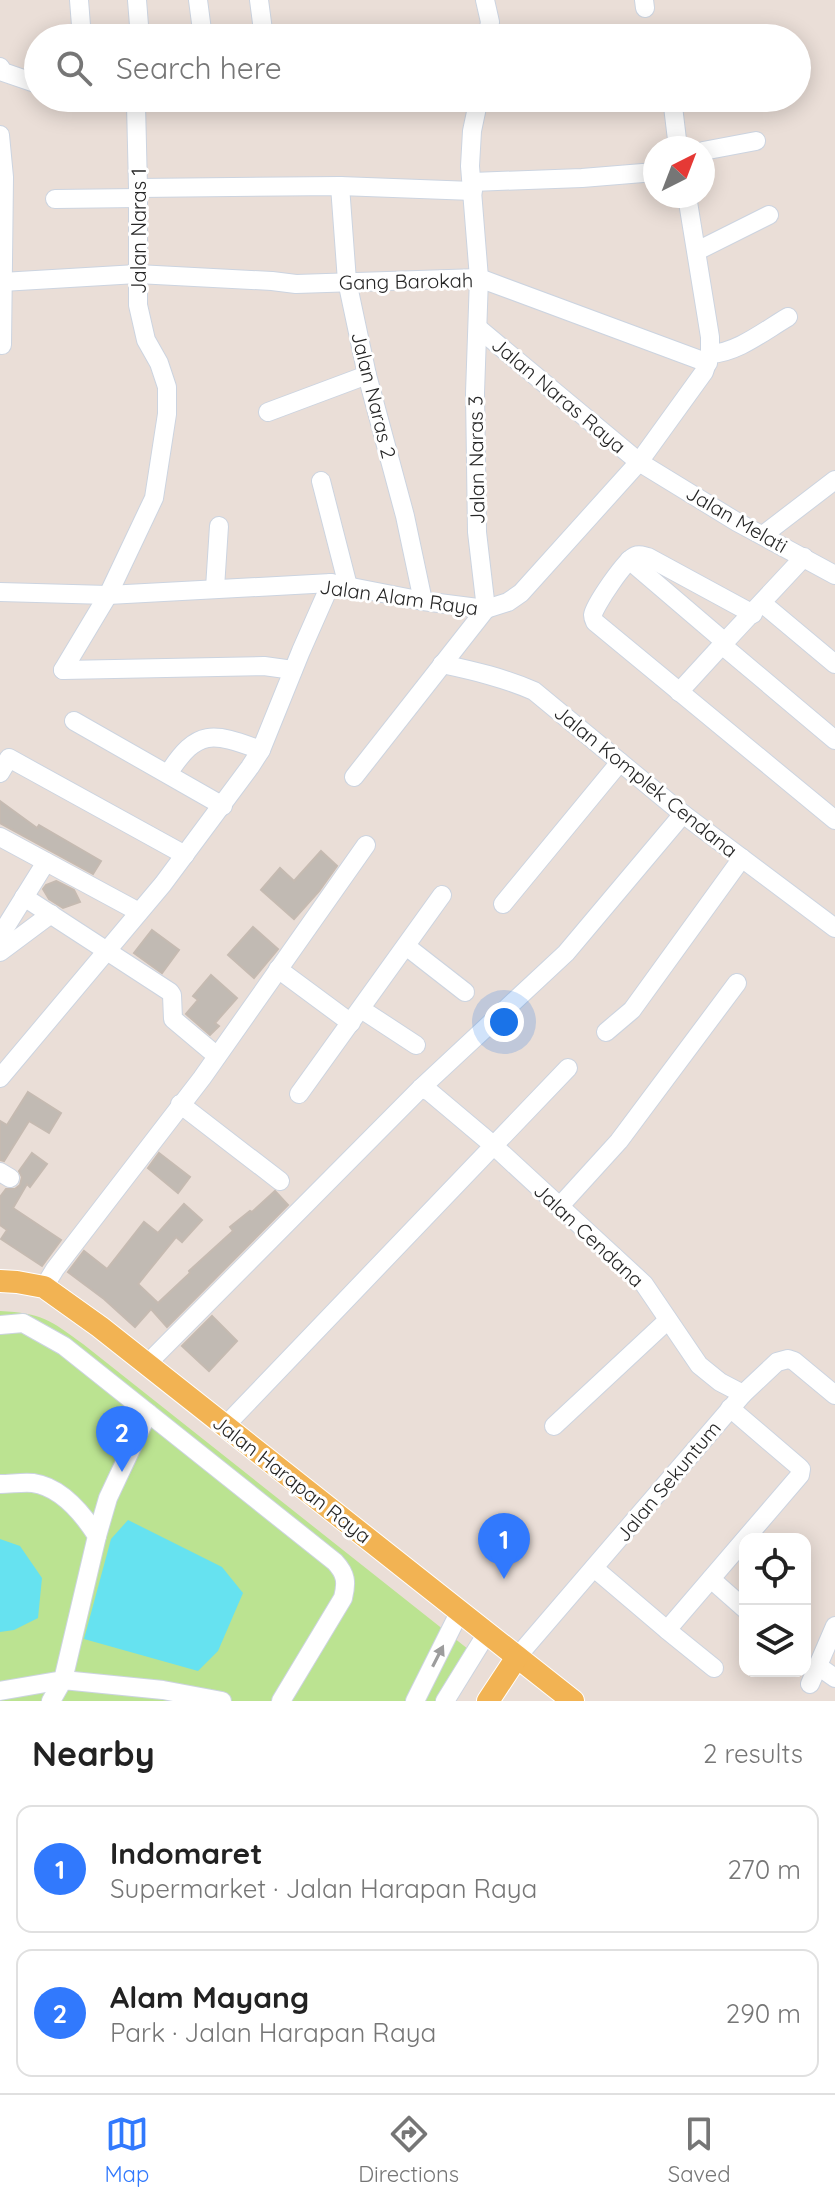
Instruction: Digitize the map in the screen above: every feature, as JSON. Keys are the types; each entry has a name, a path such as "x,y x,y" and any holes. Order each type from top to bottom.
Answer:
{"main road":[{"name":"Jalan Harapan Raya","path":"0,1281 44,1287 100,1327 573,1701"},
{"path":"488,1701 517,1657"}],"street":[{"path":"79,0 81,24"},
{"path":"137,0 139,24"},
{"path":"198,0 201,24"},
{"path":"259,0 262,24"},
{"path":"485,0 490,24"},
{"path":"0,67 3,72 24,78"},
{"name":"Jalan Naras 1","path":"136,112 138,305 146,340 159,363 167,387 167,414 154,498 108,595 63,670 264,666 293,670"},
{"name":"Jalan Naras 3","path":"476,112 472,131 472,186 479,278 475,393 477,532 486,609"},
{"path":"674,112 677,136"},
{"path":"0,135 2,345"},
{"path":"715,149 756,141"},
{"path":"55,199 340,186 472,186 643,173"},
{"name":"Jalan Naras 2","path":"340,186 347,281 423,601"},
{"path":"689,208 710,337 709,359 788,317"},
{"path":"697,251 769,215"},
{"name":"Gang Barokah","path":"2,282 137,274 296,284 479,278 709,359"},
{"name":"Jalan Naras Raya","path":"478,328 639,462"},
{"name":"Jalan Alam Raya","path":"0,592 108,595 340,585 486,609 508,602 521,593 639,462 704,372 709,359"},
{"path":"268,412 367,375"},
{"name":"Jalan Melati","path":"639,462 835,575"},
{"path":"763,535 835,480"},
{"path":"0,1078 185,855 261,750 293,670 340,585 321,481"},
{"path":"215,588 219,526"},
{"path":"835,664 757,608 639,554 629,560 593,613 595,622 835,820"},
{"path":"679,692 804,557"},
{"path":"629,560 835,740"},
{"path":"354,777 486,609"},
{"name":"Jalan Komplek Cendana","path":"442,664 485,672 534,691 683,814 835,928"},
{"path":"74,721 223,806"},
{"path":"168,774 181,753 206,738 221,737 261,750"},
{"path":"0,773 9,758 185,855"},
{"path":"503,904 620,762"},
{"path":"147,1364 421,1088 566,953 683,814"},
{"path":"0,837 139,912"},
{"path":"44,1287 217,1056 366,845"},
{"path":"606,1032 632,1010 742,858"},
{"path":"0,936 46,862"},
{"path":"299,1094 442,895"},
{"path":"24,897 170,992 173,1019 217,1056"},
{"path":"0,952 51,914"},
{"path":"406,946 465,992"},
{"path":"278,969 356,1016 416,1045"},
{"path":"559,1207 619,1141 737,983"},
{"path":"225,1426 568,1068"},
{"name":"Jalan Cendana","path":"421,1088 430,1092 493,1145 644,1284 699,1365 720,1382 743,1394"},
{"path":"180,1104 280,1181"},
{"path":"554,1426 668,1320"},
{"path":"0,1325 23,1323 64,1346 335,1562 344,1573 346,1585 343,1598 281,1701"},
{"name":"Jalan Sekuntum","path":"517,1657 730,1408 777,1362 788,1359 800,1365 835,1395"},
{"path":"667,1630 801,1472 730,1408"},
{"path":"51,1701 63,1680 108,1498 148,1413"},
{"path":"0,1484 34,1483 52,1489 69,1501 97,1536"},
{"path":"594,1568 714,1668"},
{"path":"711,1579 740,1605"},
{"path":"415,1701 460,1611"},
{"path":"810,1684 835,1626"},
{"path":"445,1701 487,1633"},
{"path":"818,1666 835,1678"},
{"path":"0,1691 63,1680 163,1690 222,1701"}],"green space":[{"path":"0,1311 36,1316 72,1336 473,1653 444,1701 0,1701"}],"water":[{"path":"128,1520 222,1567 243,1593 218,1651 198,1671 84,1639 111,1539"},
{"path":"0,1539 20,1546 42,1578 38,1618 14,1630 0,1632"}],"building":[{"path":"0,801 37,828 39,825 101,861 93,874 0,823"},
{"path":"321,851 337,866 294,919 261,890 280,868 294,881"},
{"path":"56,881 74,890 80,902 63,908 49,899 43,889"},
{"path":"253,927 278,949 254,978 228,955"},
{"path":"152,930 179,950 162,973 134,953"},
{"path":"211,975 237,998 215,1023 219,1026 210,1035 186,1014 198,1000 193,996"},
{"path":"28,1092 61,1113 49,1133 29,1121 4,1161 0,1160 0,1121 7,1125"},
{"path":"32,1153 47,1164 30,1187 27,1184 13,1208 61,1240 42,1266 1,1239 7,1230 0,1225 0,1197 6,1189 15,1189 20,1185 22,1177 19,1171"},
{"path":"159,1153 190,1177 178,1193 148,1168"},
{"path":"275,1191 288,1205 167,1327 151,1309 135,1327 68,1272 84,1251 107,1269 144,1222 158,1233 184,1204 202,1220 182,1242 176,1237 138,1284 158,1303 233,1231 230,1227"},
{"path":"212,1316 237,1341 209,1371 182,1346"}],"place":[{"name":"Alam Mayang","path":"122,1472"},
{"name":"Indomaret","path":"504,1579"}]}
